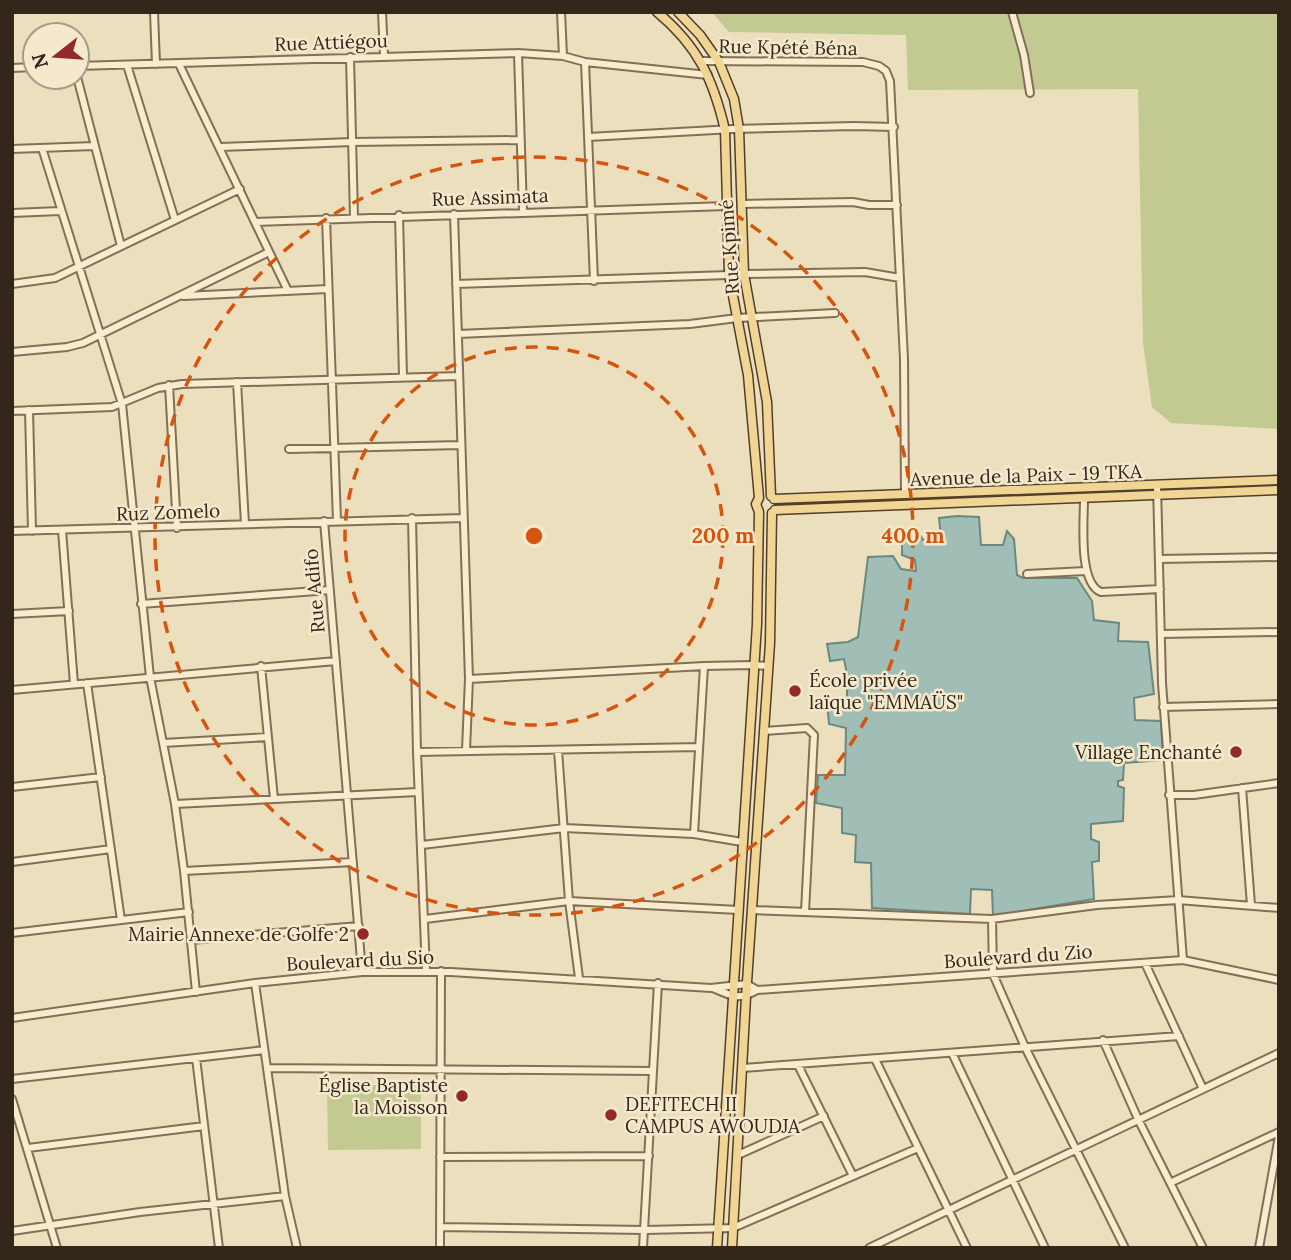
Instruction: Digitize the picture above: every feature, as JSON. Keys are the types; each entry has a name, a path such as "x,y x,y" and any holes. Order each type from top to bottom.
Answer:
{"main road":[{"name":"Rue Kpété Béna","path":"656,12 702,61"},
{"name":"Rue Kpimé","path":"678,12 719,62 734,99 739,129 744,274 766,402 773,498"},
{"path":"702,61 725,130 729,275 748,375 759,498 756,506 759,512 757,624 717,1248"},
{"name":"Avenue de la Paix - 19 TKA","path":"773,498 1279,480"},
{"path":"759,512 765,515 773,512 1279,490"},
{"path":"732,1248 771,625 773,498 765,495 759,498"}],"street":[{"path":"154,12 156,64"},
{"path":"383,12 384,55"},
{"path":"561,12 563,56"},
{"path":"1012,12 1024,55 1030,93"},
{"path":"518,53 523,212"},
{"name":"Rue Attiégou","path":"91,66 518,53 563,56 585,62 708,75"},
{"path":"350,57 354,217"},
{"name":"Rue Kpété Béna","path":"702,61 863,62 879,66 886,71 890,81 894,127"},
{"path":"585,62 594,281"},
{"path":"179,64 288,291"},
{"path":"127,65 175,220"},
{"path":"80,91 121,246"},
{"path":"588,137 739,129 894,127 904,359 905,495"},
{"path":"220,147 520,140"},
{"path":"12,149 94,146"},
{"path":"42,148 122,404 150,677 175,804 196,992"},
{"path":"12,284 41,282 79,267 240,189"},
{"path":"741,205 853,202 897,205"},
{"name":"Rue Assimata","path":"255,222 399,215 726,206"},
{"path":"12,213 60,211"},
{"path":"454,214 469,679 466,750"},
{"path":"399,215 403,376"},
{"path":"326,218 337,521"},
{"path":"12,352 67,347 100,336 270,253"},
{"path":"744,274 865,272 900,278"},
{"path":"456,285 729,275"},
{"path":"178,296 328,289"},
{"path":"458,334 690,324 750,317 835,313"},
{"path":"12,411 112,407 169,386 459,376"},
{"path":"237,382 245,524"},
{"path":"169,386 177,528"},
{"path":"29,410 32,531"},
{"path":"289,449 461,445"},
{"path":"1157,485 1163,708 1183,960"},
{"path":"1084,498 1085,571 1093,589 1101,592 1160,589"},
{"name":"Rue Adifo","path":"362,972 324,521 463,517"},
{"path":"412,518 418,792 426,971"},
{"name":"Ruz Zomelo","path":"12,531 177,528 324,521"},
{"path":"62,530 74,684"},
{"path":"1159,559 1279,557"},
{"path":"1027,574 1085,571"},
{"path":"141,604 330,590"},
{"path":"12,614 69,611"},
{"path":"1161,634 1279,632"},
{"path":"12,691 336,661"},
{"path":"261,666 274,799"},
{"path":"469,679 704,666 768,666"},
{"path":"694,834 704,666"},
{"path":"87,683 121,920"},
{"path":"1163,708 1279,704"},
{"path":"764,731 807,729 814,735 805,912"},
{"path":"163,743 268,737"},
{"path":"417,752 699,747"},
{"path":"558,750 569,901 579,978"},
{"path":"12,787 101,777"},
{"path":"1169,795 1279,783"},
{"path":"1242,789 1251,905"},
{"path":"175,804 418,792"},
{"path":"422,845 564,828 694,834 742,842"},
{"path":"12,862 111,849"},
{"path":"184,871 353,862"},
{"path":"752,910 992,919 1097,905 1178,900 1279,908"},
{"path":"425,919 569,901 738,910"},
{"path":"12,933 188,912"},
{"path":"992,919 993,974 1026,1048 1125,1248"},
{"path":"191,940 359,926"},
{"name":"Boulevard du Zio","path":"746,997 757,990 1183,960 1279,980"},
{"path":"1145,963 1203,1089"},
{"path":"440,1248 441,971"},
{"name":"Boulevard du Sio","path":"12,1018 255,983 362,972 441,971 658,983 711,988 732,996 746,997"},
{"path":"255,983 285,1196 297,1248"},
{"path":"643,1248 658,983"},
{"name":"Boulevard du Sio","path":"711,988 733,983 747,984"},
{"path":"747,984 757,990"},
{"path":"742,1068 1179,1036"},
{"path":"1103,1040 1138,1119 1203,1248"},
{"path":"12,1079 264,1050"},
{"path":"952,1052 1045,1248"},
{"path":"869,1248 886,1244 949,1209 1279,1053"},
{"path":"196,1058 219,1248"},
{"path":"875,1059 967,1248"},
{"path":"798,1065 853,1176"},
{"path":"267,1068 653,1071"},
{"path":"12,1099 57,1248"},
{"path":"738,1155 824,1116"},
{"path":"28,1148 204,1126"},
{"path":"1172,1182 1279,1134"},
{"path":"1259,1248 1279,1134"},
{"path":"440,1227 645,1230 733,1227 918,1148"},
{"path":"440,1157 649,1156"},
{"path":"12,1231 285,1196"}],"green space":[{"path":"712,12 1279,12 1279,429 1171,423 1152,407 1143,343 1138,89 908,90 906,35 729,32"},
{"path":"327,1085 421,1085 421,1149 328,1150"}],"water":[{"path":"979,517 981,545 1003,545 1007,531 1014,539 1017,575 1023,578 1077,578 1092,601 1094,620 1119,623 1118,641 1148,642 1154,694 1134,698 1135,720 1161,721 1163,760 1124,763 1123,780 1118,781 1118,786 1124,788 1123,821 1091,824 1091,839 1099,842 1099,861 1092,862 1094,899 993,916 992,890 971,889 970,914 872,908 871,863 855,862 856,835 842,833 842,808 816,803 818,775 845,775 846,728 829,724 827,702 847,699 847,674 844,659 830,661 827,644 848,642 858,637 868,557 893,556 901,569 916,571 915,560 902,555 902,535 915,527 923,540 941,538 939,518"}],"place":[{"name":"École privée laïque \"EMMAÜS\"","path":"795,691"},
{"name":"Village Enchanté","path":"1236,752"},
{"name":"Mairie Annexe de Golfe 2","path":"363,934"},
{"name":"Église Baptiste la Moisson","path":"462,1096"},
{"name":"DEFITECH II CAMPUS AWOUDJA","path":"611,1115"}]}
